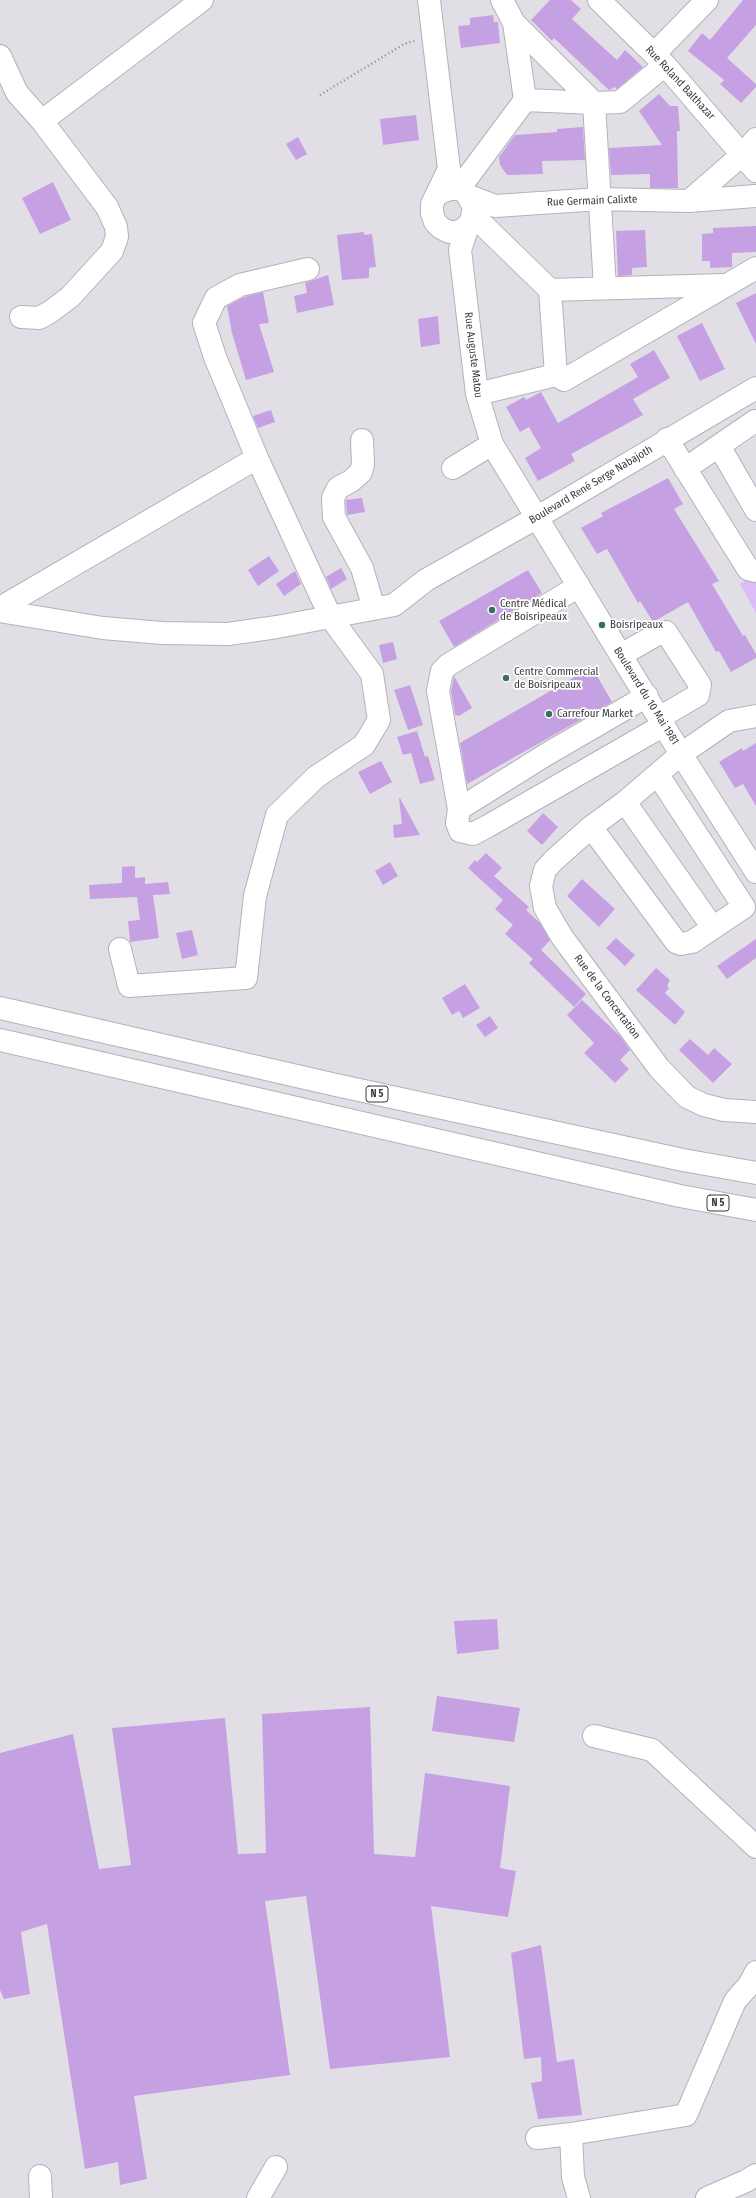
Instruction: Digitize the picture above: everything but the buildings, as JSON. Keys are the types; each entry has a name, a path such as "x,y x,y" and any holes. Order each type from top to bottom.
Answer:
{"main road":[{"path":"42,121 202,0"},
{"path":"429,0 433,35 462,185 474,207 472,223"},
{"path":"502,0 514,23 594,103 605,288"},
{"name":"Rue Roland Balthazar","path":"599,0 749,146 756,171"},
{"path":"525,100 594,103 620,102 659,59 707,0"},
{"path":"460,250 435,222 432,213 432,204 436,196 443,191 459,189 525,100 514,23"},
{"path":"0,56 18,93 42,121 107,206 113,217 117,237 112,251 70,297 50,312 39,318 21,317"},
{"path":"689,201 749,146"},
{"name":"Rue Germain Calixte","path":"462,185 495,206 600,199 689,201 756,196"},
{"path":"441,228 449,232 457,232 495,206"},
{"path":"472,223 550,290 724,285"},
{"name":"Rue Auguste Matou","path":"472,223 460,250 477,394 492,444 536,518"},
{"path":"477,394 556,375 564,380 724,285 756,268"},
{"path":"120,949 129,986 246,978 255,896 277,815 316,777 364,745 378,720 372,674 331,618 258,458 215,357 204,323 216,298 240,286 308,269"},
{"path":"550,290 556,375"},
{"path":"686,469 756,422 748,393"},
{"name":"Boulevard René Serge Nabajoth","path":"0,611 103,628 162,633 228,634 331,618 394,605 426,580 536,518 748,393"},
{"path":"362,440 363,464 361,472 351,481 338,488 333,498 334,518 362,568 374,609"},
{"path":"667,440 748,568 756,571"},
{"path":"453,468 492,444"},
{"path":"719,446 756,510"},
{"path":"0,608 258,458"},
{"name":"Boulevard du 10 Mai 1981","path":"536,518 647,696 681,754 756,872"},
{"path":"579,586 448,665 442,671 438,691 459,809 457,823 460,831 473,834 662,721 698,695 701,690 700,685 673,640 666,632 661,632 621,655"},
{"path":"459,809 546,754 647,696"},
{"path":"658,775 750,903 692,942 681,944 676,942 587,831 658,775 681,754 729,721 756,716"},
{"path":"625,802 712,928"},
{"name":"Rue de la Concertation","path":"587,831 553,861 542,876 541,886 546,908 562,938 659,1068 687,1097 704,1105 724,1110 756,1112"},
{"name":"N 5","path":"0,1008 344,1087 675,1158 756,1173"},
{"name":"N 5","path":"0,1040 680,1196 756,1210"},
{"path":"594,1736 652,1750 756,1846"},
{"path":"537,2138 572,2134 686,2115 735,2001 749,1985 756,1972"},
{"path":"572,2134 572,2177 579,2198"},
{"path":"258,2198 276,2167"},
{"path":"706,2198 746,2181 756,2175"},
{"path":"40,2176 41,2198"}],"path":[{"path":"320,96 404,44 433,35"}],"shaded area":[{"path":"756,574 756,613 740,584"}],"place":[{"name":"Centre Médical de Boisripeaux","path":"492,610"},
{"name":"Boisripeaux","path":"602,625"},
{"name":"Centre Commercial de Boisripeaux","path":"506,678"},
{"name":"Carrefour Market","path":"549,714"}]}
